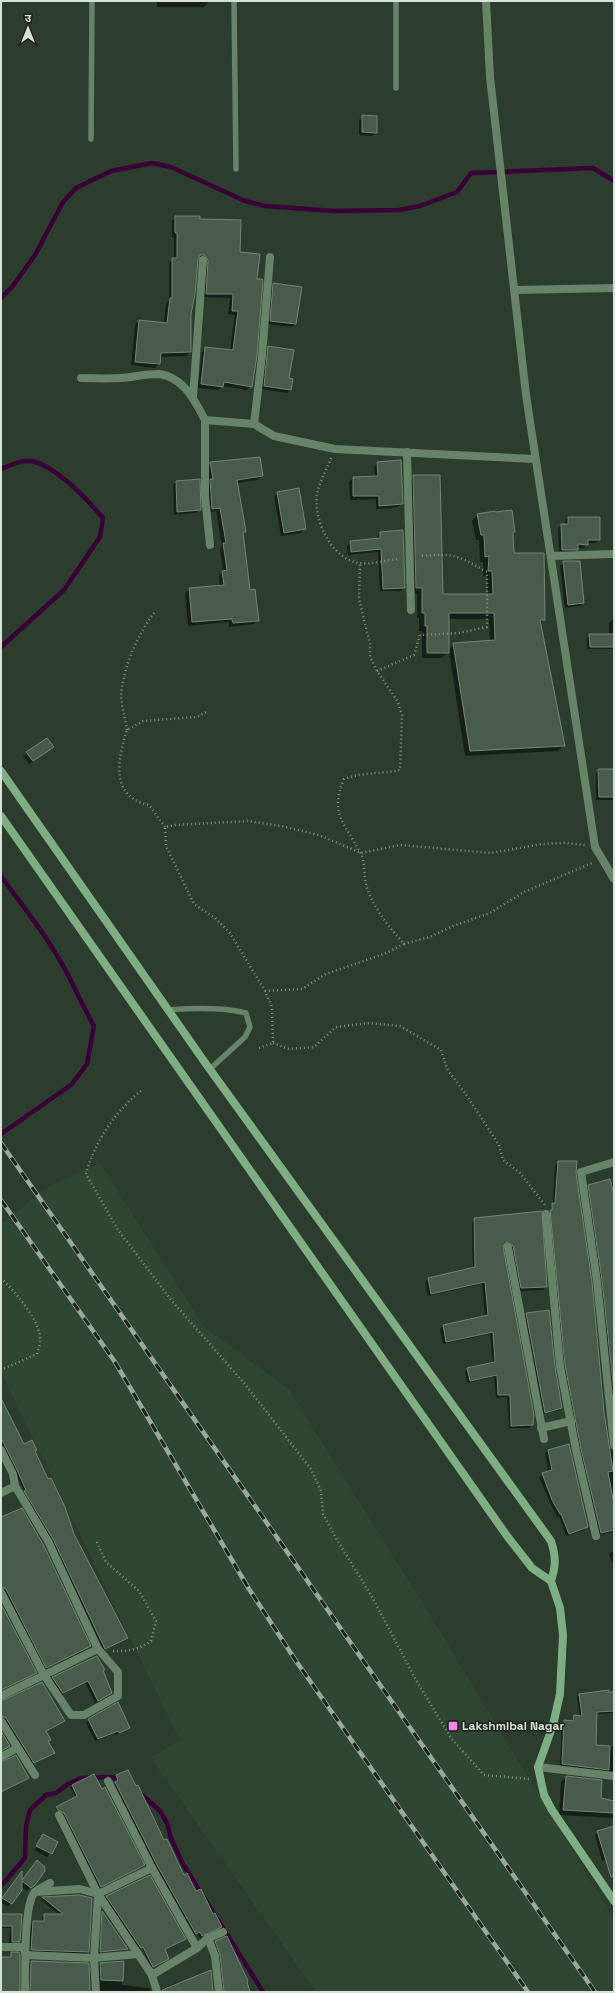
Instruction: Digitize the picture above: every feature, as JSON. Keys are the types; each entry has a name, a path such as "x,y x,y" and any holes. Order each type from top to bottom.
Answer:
{"street":[{"path":"486,1 490,77 535,459 595,847 614,879"},
{"path":"254,424 270,257"},
{"path":"193,397 203,260"},
{"path":"515,290 614,288"},
{"path":"81,378 120,378 158,374 175,379 193,397 204,420 205,496 210,545"},
{"path":"204,420 254,424 274,436 304,444 335,449 535,459"},
{"path":"407,452 411,610"},
{"path":"551,556 614,554"},
{"path":"3,774 210,1069 551,1541 555,1554 556,1566 551,1581 560,1608 563,1635 560,1687 553,1725 538,1767 540,1779 544,1795 552,1810 614,1900"},
{"path":"1,816 507,1536 532,1568 551,1581"},
{"path":"614,1162 581,1172 597,1281 614,1445"},
{"path":"546,1214 560,1366 596,1536"},
{"path":"508,1247 544,1439"},
{"path":"541,1428 571,1421"},
{"path":"1,1450 13,1474 15,1486 48,1541 98,1650 118,1672 118,1696 84,1716 71,1716 44,1675 1,1592"},
{"path":"1,1493 15,1486"},
{"path":"1,1696 98,1650"},
{"path":"1,1721 35,1775"},
{"path":"1,1757 17,1748"},
{"path":"538,1767 614,1776"},
{"path":"108,1781 152,1868 197,1948"},
{"path":"59,1815 98,1894 152,1975 157,1992"},
{"path":"35,1892 80,1889 98,1894 152,1868"},
{"path":"25,1992 27,1916 30,1901 35,1892 50,1883"},
{"path":"96,1992 94,1958 98,1894"},
{"path":"152,1975 197,1948 208,1938 223,1932"},
{"path":"208,1938 215,1956 220,1992"},
{"path":"1,1947 23,1947 26,1955"},
{"path":"26,1955 94,1958 138,1954"}],"lane":[{"path":"91,139 92,1"},
{"path":"234,1 236,169"},
{"path":"396,1 396,88"},
{"path":"168,1010 188,1008 235,1010 246,1013 250,1027 245,1037 210,1069"}],"path":[{"path":"360,563 359,600 370,644 370,656 377,671 398,702 402,715 400,770 383,773 356,774 344,779 338,792 337,806 344,824 361,853 367,888 386,923 404,944"},
{"path":"155,612 146,622 134,647 122,687 122,699 127,730 118,762 120,780 127,792 139,803 150,805 164,827 166,846 194,904 215,918 230,933 265,991 272,1006 273,1043"},
{"path":"127,730 143,721 197,717 208,711"},
{"path":"164,827 175,825 248,821 281,826 319,835 361,853 400,845 491,853 558,843 595,847"},
{"path":"265,991 302,989 326,974 384,954 404,944 430,937 453,926 490,913 524,892 547,884 601,859"},
{"path":"259,1048 273,1043 289,1049 314,1047 336,1027 369,1023 400,1026 441,1050 447,1069 465,1092 499,1145 503,1160 520,1173 532,1186 545,1204 546,1214"},
{"path":"141,1091 132,1098 112,1121 90,1158 86,1174 118,1230 172,1301 244,1383 311,1469 321,1491 323,1514 337,1540 371,1595 416,1680 451,1738 484,1775 540,1779"},
{"path":"1,1278 20,1298 33,1319 41,1341 37,1354 1,1370"},
{"path":"97,1542 106,1562 139,1591 156,1621 151,1641 145,1646 123,1651 98,1650"}],"shaded area":[{"path":"100,1163 204,1327 289,1390 436,1625 614,1919 614,1992 316,1992 151,1758 180,1740 1,1372 1,1224 50,1186"}],"building":[{"path":"362,115 377,116 377,133 362,132"},
{"path":"175,216 200,216 200,219 241,220 240,252 260,254 257,279 262,279 263,281 257,355 252,387 224,382 223,387 201,384 205,347 233,350 238,311 232,311 233,294 206,294 208,260 204,255 200,255 198,260 195,294 191,314 191,352 161,353 160,364 135,362 139,320 167,323 170,298 172,298 172,258 177,258"},
{"path":"273,283 302,287 296,324 270,321"},
{"path":"268,346 294,350 289,378 293,379 291,390 264,386"},
{"path":"260,457 263,476 237,480 246,532 243,532 250,590 255,589 259,621 233,623 232,619 192,622 189,588 224,585 222,571 227,570 223,543 226,543 220,508 212,509 210,479 213,479 210,462"},
{"path":"401,460 403,504 379,506 379,496 353,496 353,477 378,476 377,462"},
{"path":"413,475 440,475 443,594 493,594 492,571 488,571 489,556 485,557 484,535 481,535 477,514 512,510 515,532 513,532 514,553 544,553 545,620 540,620 565,746 470,751 453,643 495,640 494,613 449,613 449,653 427,653 427,626 425,626 425,613 422,613 422,588 416,588"},
{"path":"200,479 201,510 177,512 176,481"},
{"path":"299,488 306,529 284,533 277,492"},
{"path":"568,517 600,517 600,540 588,540 588,545 578,544 578,550 562,550 561,524 568,524"},
{"path":"403,530 405,588 383,589 381,549 351,552 350,541 380,538 380,532"},
{"path":"563,561 580,561 584,603 568,605"},
{"path":"589,634 614,634 614,647 590,647"},
{"path":"47,738 54,747 33,761 26,752"},
{"path":"598,769 614,769 614,797 599,797"},
{"path":"558,1161 577,1161 576,1173 592,1282 604,1412 613,1471 608,1472 613,1499 614,1498 614,1530 601,1533 581,1449 565,1365 550,1210 552,1210 552,1203 555,1203"},
{"path":"610,1179 614,1194 614,1392 602,1280 588,1185"},
{"path":"542,1211 547,1287 521,1288 513,1246 507,1242 503,1246 534,1415 533,1425 511,1426 510,1395 498,1395 497,1375 470,1381 467,1368 495,1362 493,1332 446,1342 443,1325 488,1315 485,1282 431,1294 428,1278 475,1267 474,1218"},
{"path":"549,1310 555,1367 562,1408 545,1413 526,1313"},
{"path":"1,1398 24,1444 32,1440 37,1450 35,1451 48,1479 51,1478 65,1507 74,1534 128,1638 105,1649 53,1539 24,1491 26,1490 1,1438"},
{"path":"569,1444 588,1527 569,1534 561,1514 552,1500 542,1473 552,1470 548,1450"},
{"path":"22,1508 43,1544 91,1646 46,1668 6,1589 1,1587 1,1517"},
{"path":"1,1604 37,1673 1,1690"},
{"path":"97,1656 105,1670 103,1670 112,1693 98,1701 88,1681 63,1693 52,1677"},
{"path":"42,1682 65,1721 46,1731 51,1740 48,1741 55,1753 34,1763 6,1718 1,1716 1,1701"},
{"path":"609,1690 609,1693 614,1691 614,1711 597,1712 596,1745 610,1746 609,1770 562,1764 564,1720 573,1721 574,1715 582,1716 579,1694"},
{"path":"118,1702 130,1728 98,1739 88,1719"},
{"path":"1,1731 10,1746 1,1751"},
{"path":"16,1755 29,1778 1,1792 1,1762"},
{"path":"128,1770 136,1786 138,1785 164,1840 167,1839 184,1875 187,1873 196,1891 201,1889 213,1914 215,1913 222,1927 202,1936 200,1932 196,1934 157,1865 115,1782 118,1780 116,1775"},
{"path":"94,1774 102,1789 105,1787 145,1865 101,1887 64,1813 56,1807 77,1796 72,1785"},
{"path":"566,1776 602,1780 601,1798 614,1801 614,1813 563,1810"},
{"path":"614,1826 614,1876 611,1877 597,1831"},
{"path":"43,1834 58,1842 52,1854 36,1846"},
{"path":"37,1860 45,1867 45,1871 35,1885 31,1888 22,1881 22,1890 12,1904 2,1898 22,1871 22,1880"},
{"path":"150,1875 186,1939 165,1949 169,1959 153,1967 143,1947 141,1948 106,1896"},
{"path":"79,1895 92,1898 89,1952 31,1950 33,1921 44,1921 44,1914 63,1914 42,1897"},
{"path":"102,1911 128,1949 100,1952"},
{"path":"1,1914 22,1914 20,1942 12,1942 12,1926 1,1926"},
{"path":"227,1936 248,1981 250,1992 224,1992 220,1955 215,1941"},
{"path":"11,1952 19,1952 20,1954 20,1992 1,1992 1,1957 11,1957"},
{"path":"31,1961 89,1963 90,1992 30,1992"},
{"path":"124,1961 123,1981 101,1980 100,1963"},
{"path":"211,1970 213,1992 162,1992 162,1990"}],"waterway":[{"path":"1,298 12,287 35,255 63,202 76,188 111,171 152,163 171,167 245,201 265,206 334,211 399,210 420,206 457,192 471,173 593,168 614,181"},
{"path":"1,469 24,461 31,461 41,464 61,476 89,502 103,518 100,537 64,590 1,647"},
{"path":"1,876 52,947 68,974 94,1026 87,1064 71,1085 1,1134"},
{"path":"1,1886 25,1858 26,1826 30,1810 46,1795 56,1793 68,1784 81,1778 111,1777 123,1780"},
{"path":"140,1793 160,1811 167,1823 171,1838 183,1864 263,1992"}],"railway":[{"path":"1,1143 595,1992"},
{"path":"1,1200 115,1362 249,1589 296,1661 528,1992"}],"place":[{"name":"Lakshmibai Nagar","path":"453,1726"}]}
